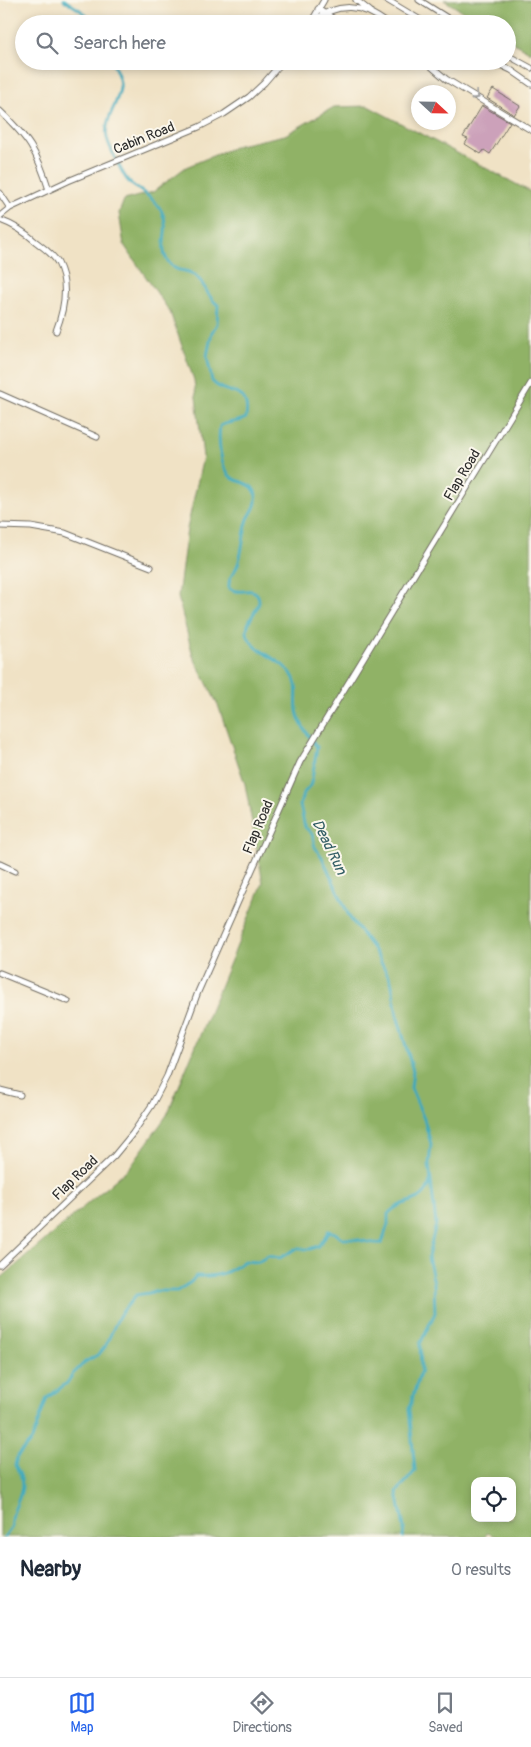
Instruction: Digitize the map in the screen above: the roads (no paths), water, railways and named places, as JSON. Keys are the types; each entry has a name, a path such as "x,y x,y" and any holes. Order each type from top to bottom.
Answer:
{"lane":[{"path":"315,15 324,0"},
{"path":"356,0 376,15"},
{"path":"387,0 412,15"},
{"path":"419,0 443,15"},
{"path":"321,15 339,8 358,8 373,13"},
{"path":"318,9 327,15"},
{"path":"516,60 531,68"},
{"name":"Cabin Road","path":"0,216 10,208 49,190 199,127 224,114 249,97 275,70"},
{"path":"436,70 446,79 531,130"},
{"path":"511,70 531,84"},
{"path":"0,111 20,131 33,148 42,165 49,190"},
{"path":"0,193 10,208"},
{"path":"0,220 16,226 28,234 49,252 57,262 61,272 64,296 63,311 56,331"},
{"name":"Flap Road","path":"0,1265 114,1156 133,1133 152,1104 167,1076 198,992 283,798 308,746 531,383"},
{"path":"0,394 97,437"},
{"path":"0,526 31,527 66,533 151,566"},
{"path":"0,864 15,871"},
{"path":"0,973 68,1001"},
{"path":"0,1090 20,1096"}],"waterway":[{"name":"Dead Run","path":"64,0 86,15"},
{"name":"Dead Run","path":"116,70 120,87 107,125 108,142 126,179 151,199 162,212 165,226 164,249 167,260 174,268 195,275 218,305 217,324 212,332 207,356 212,381 218,386 241,396 245,400 247,407 246,418 220,426 219,439 222,461 227,473 234,479 251,486 256,495 255,506 245,530 240,559 231,577 229,588 237,591 251,591 257,594 259,603 248,624 248,636 251,642 286,668 294,678 297,691 298,715 305,730 317,747 310,786 303,794 300,805 305,827 312,834 315,847 322,857 350,918 372,947 391,980 397,1015 413,1071 411,1088 424,1119 431,1144 429,1164 436,1224 428,1257 434,1283 435,1313 420,1344 421,1370 409,1409 415,1471 397,1492 404,1528 403,1537"},
{"path":"5,1537 12,1527 12,1518 21,1491 22,1483 15,1465 17,1457 32,1440 47,1398 67,1383 85,1362 99,1354 105,1347 119,1316 136,1295 154,1291 177,1291 191,1282 196,1276 216,1275 227,1272 244,1261 258,1262 268,1256 280,1258 295,1249 310,1249 318,1246 328,1231 335,1233 343,1239 382,1243 388,1224 388,1214 394,1208 423,1195 430,1181"}]}
